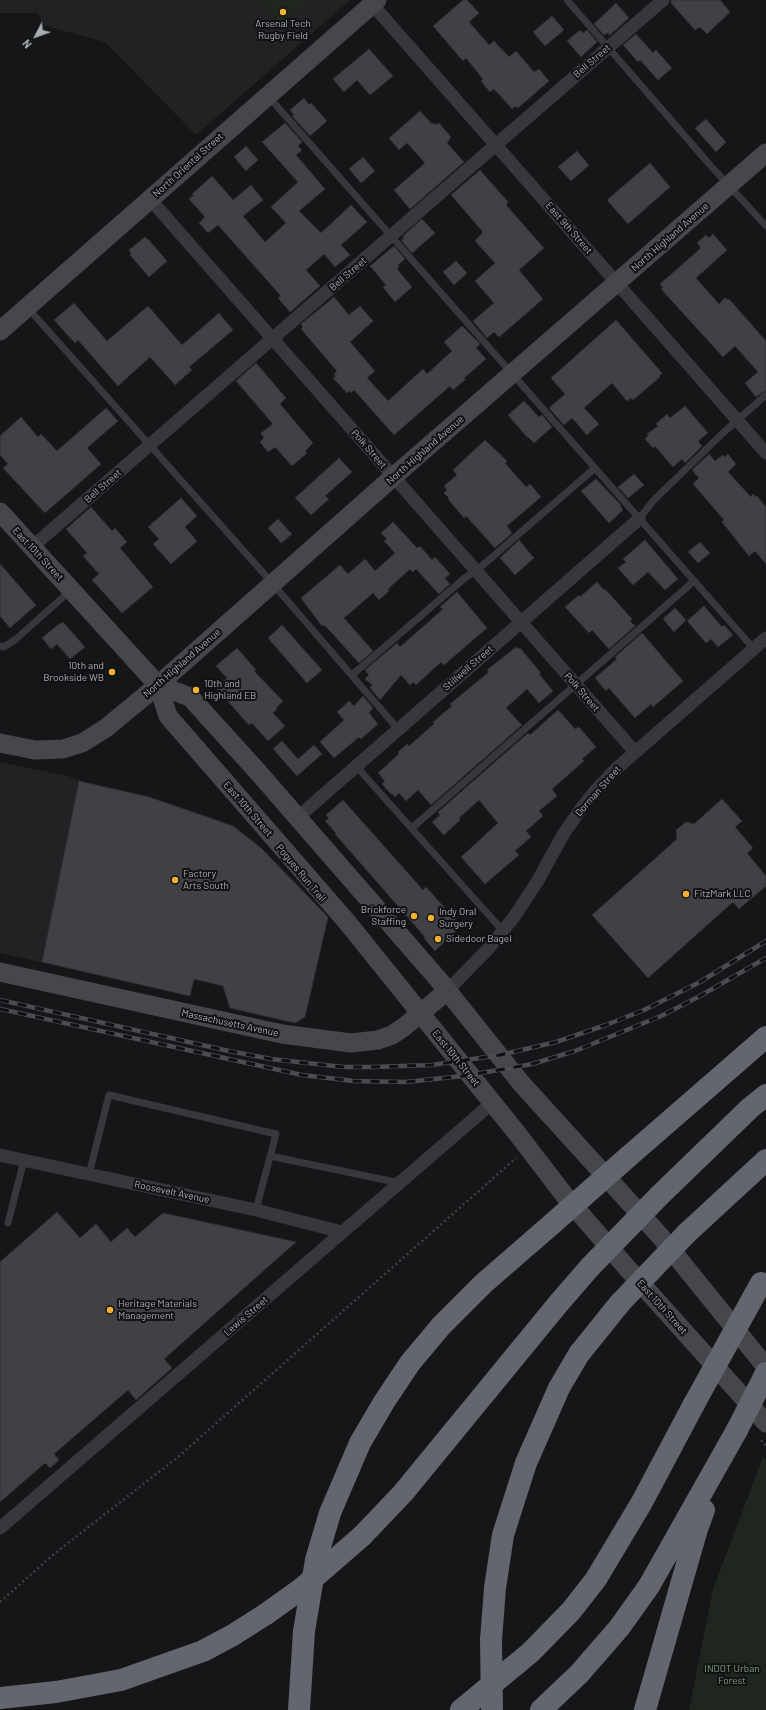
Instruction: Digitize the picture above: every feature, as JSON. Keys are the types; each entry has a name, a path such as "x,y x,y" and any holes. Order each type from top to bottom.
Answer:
{"highway":[{"path":"299,1710 304,1631 316,1560 330,1513 360,1443 384,1402 410,1363 441,1326 484,1283 766,1037"},
{"path":"0,1698 56,1692 121,1680 203,1651 233,1635 301,1589 362,1536 403,1493 558,1304 590,1268 659,1196 750,1108 766,1095"},
{"path":"492,1710 491,1640 495,1588 503,1535 526,1462 559,1388 579,1354 620,1303 687,1233 766,1160"},
{"path":"461,1710 531,1652 571,1611 596,1579 642,1502 694,1404 764,1279"},
{"path":"541,1710 579,1674 619,1628 649,1586 737,1430 766,1373"},
{"path":"645,1710 697,1529 737,1430"}],"main road":[{"name":"North Oriental Street","path":"0,331 374,2"},
{"name":"North Highland Avenue","path":"0,743 23,748 48,750 63,749 82,743 106,728 158,685 393,477 766,153"},
{"name":"East 10th Street","path":"0,512 158,685 168,716 347,922 575,1207 628,1269 766,1423"},
{"name":"East 10th Street","path":"158,685 190,697 446,990 521,1083 665,1242 766,1367"},
{"name":"Massachusetts Avenue","path":"0,972 282,1034 351,1043 378,1040 392,1034 404,1027 446,990"}],"street":[{"name":"Bell Street","path":"32,547 663,0"},
{"name":"East 9th Street","path":"374,2 496,145 766,452"},
{"name":"Polk Street","path":"150,199 635,752"},
{"name":"Stillwell Street","path":"297,818 639,519"},
{"name":"Dorman Street","path":"446,990 489,948 503,931 522,906 564,833 583,806 616,769 766,638"},
{"name":"Lewis Street","path":"0,1528 492,1103"},
{"name":"Roosevelt Avenue","path":"0,1155 256,1210 342,1232"}],"lane":[{"path":"567,0 766,226"},
{"path":"267,96 754,649"},
{"path":"27,307 272,583 398,729"},
{"path":"639,519 654,500 737,420 766,395"},
{"path":"352,675 466,577 476,571 595,468"},
{"path":"412,828 694,581"},
{"path":"0,646 4,647 16,639 71,590"},
{"path":"356,766 503,931"},
{"path":"89,1174 109,1095 276,1134 256,1210"},
{"path":"270,1156 400,1183"},
{"path":"8,1223 24,1160"}],"path":[{"path":"0,1602 54,1554 178,1457 518,1156"}],"shaded area":[{"path":"0,0 350,0 196,135 105,42 43,25 38,13 0,13"},
{"name":"Factory Arts South","path":"0,762 68,776 79,781 149,797 233,826 261,848 328,917 305,1017 295,1023 230,1008 223,986 194,979 190,996 0,953"}],"green space":[{"name":"Arsenal Tech Rugby Field","path":"261,0 310,0 281,24"},
{"name":"INDOT Urban Forest","path":"763,1457 766,1461 766,1710 689,1710 713,1589"}],"building":[{"path":"463,0 467,0 479,13 469,22 489,45 494,41 509,57 516,51 534,72 539,69 549,81 518,108 515,106 512,109 493,89 490,92 481,81 483,79 466,58 463,61 433,26"},
{"path":"671,0 720,0 730,12 707,34 700,27 695,30 671,3"},
{"path":"616,3 629,18 610,35 607,33 604,35 594,24"},
{"path":"552,16 564,30 545,46 533,32"},
{"path":"580,30 583,33 587,30 597,42 581,57 567,41"},
{"path":"636,34 653,53 656,50 672,68 658,80 640,60 638,62 623,45"},
{"path":"369,49 393,76 370,95 357,80 344,92 333,79"},
{"path":"304,98 309,105 311,103 327,121 310,136 292,116 294,115 290,110"},
{"path":"420,111 432,124 434,123 436,125 439,123 451,137 447,143 464,162 410,209 394,190 425,163 407,143 399,150 389,138"},
{"path":"706,119 726,142 716,152 695,128"},
{"path":"285,123 302,142 298,146 302,150 296,155 325,189 299,211 321,233 351,205 367,222 341,245 350,255 335,267 324,254 306,270 320,286 290,312 278,298 281,296 218,225 208,233 199,223 205,217 189,199 194,195 192,194 212,176 233,200 251,185 263,200 243,216 265,242 286,223 271,207 298,182 262,142"},
{"path":"246,146 258,160 246,171 234,157"},
{"path":"577,151 589,165 571,181 558,167"},
{"path":"363,157 375,171 361,183 349,169"},
{"path":"650,163 670,187 628,224 607,200"},
{"path":"480,170 508,202 506,205 544,248 519,270 543,299 499,337 494,332 487,338 473,321 494,303 475,281 495,263 475,241 483,232 451,195"},
{"path":"422,219 435,233 412,253 401,240 404,238 403,236"},
{"path":"713,234 727,250 696,278 719,304 725,298 728,300 729,299 766,341 766,390 756,397 745,383 758,372 735,346 723,357 661,289 663,288 660,284 701,248 697,243 706,235 709,238"},
{"path":"145,237 167,261 149,277 130,255 131,253 129,250"},
{"path":"394,246 405,259 398,265 399,267 397,269 412,287 395,302 383,287 386,285 370,266"},
{"path":"456,261 467,273 454,285 443,272"},
{"path":"334,297 349,315 360,306 373,321 350,342 375,371 367,378 388,401 423,369 427,374 452,351 444,342 462,326 480,344 476,348 486,359 464,378 466,379 453,390 450,386 394,435 354,390 351,393 349,391 347,393 333,378 336,376 334,374 337,371 301,329 303,327 301,324"},
{"path":"74,303 107,341 148,306 182,345 219,313 233,330 189,367 192,370 175,385 150,357 118,386 78,340 75,343 54,320"},
{"path":"616,320 662,373 659,376 660,377 633,400 631,398 627,401 612,383 584,408 599,424 587,435 572,418 564,425 549,408 565,394 551,378"},
{"path":"256,363 286,398 280,404 313,443 305,451 307,453 292,466 275,447 268,452 260,442 264,438 261,433 273,424 236,381"},
{"path":"524,401 539,417 542,415 552,427 534,443 508,415"},
{"path":"685,406 708,433 698,441 702,446 685,463 682,459 673,467 655,446 653,448 645,439 648,436 647,434 658,426 656,424 667,414 670,418"},
{"path":"106,408 118,421 87,448 101,464 45,513 3,468 8,464 0,455 0,436 21,417 38,437 41,434 57,451"},
{"path":"485,440 507,461 505,463 526,487 530,484 541,497 507,526 512,533 495,548 466,516 464,518 444,493 447,490 444,486 457,475 453,470"},
{"path":"709,454 715,461 723,455 725,457 728,454 736,464 728,472 751,497 753,494 756,497 757,496 766,507 766,564 755,551 749,556 722,522 724,520 693,484 699,478 692,470"},
{"path":"339,458 352,472 325,496 329,499 311,515 295,498"},
{"path":"634,474 644,485 628,498 618,487"},
{"path":"596,479 621,505 620,506 623,510 609,523 581,491"},
{"path":"181,498 197,516 185,527 197,541 171,564 153,544 159,539 148,527"},
{"path":"91,507 112,531 115,528 127,542 120,548 153,587 122,613 92,580 99,574 83,556 87,553 66,529"},
{"path":"278,519 292,534 281,543 268,528"},
{"path":"393,522 417,548 420,546 432,560 435,557 450,574 445,578 450,584 439,594 416,569 413,572 410,569 388,589 389,591 379,600 373,593 344,618 373,651 359,663 324,625 322,626 301,598 340,565 348,574 365,559 375,571 395,553 384,541 387,539 381,533"},
{"path":"519,540 534,558 515,575 500,558"},
{"path":"645,540 678,579 665,590 648,572 633,585 618,568 626,562 623,559"},
{"path":"700,542 710,553 698,563 688,552"},
{"path":"0,564 36,605 10,628 0,616"},
{"path":"597,582 632,619 630,621 635,626 609,649 592,630 589,633 565,607 579,595 580,597"},
{"path":"457,592 487,628 444,665 441,662 416,685 413,682 410,685 401,675 380,700 370,688 372,685 365,679 369,675 365,670 397,643 400,647 443,609 440,607"},
{"path":"704,606 722,627 724,625 733,635 718,647 711,639 706,643 687,621"},
{"path":"675,608 686,620 674,632 663,619"},
{"path":"63,622 85,647 70,659 57,644 51,649 42,638"},
{"path":"282,625 322,670 307,683 268,638"},
{"path":"642,633 683,681 653,707 651,704 635,718 609,688 606,691 595,678 617,659 615,657"},
{"path":"516,647 518,649 520,648 541,673 539,674 553,691 539,703 527,689 506,708 522,725 431,805 418,790 406,801 399,793 395,797 391,794 382,784 385,781 378,773 399,754 398,752 407,744 409,746 434,724 433,722 452,706 450,704 489,672 487,670"},
{"path":"237,648 256,670 254,671 283,701 273,713 285,726 268,741 252,723 249,725 216,688 227,678 216,666"},
{"path":"363,696 373,708 369,713 378,724 361,739 359,737 334,758 320,742 344,720 337,712 349,701 354,706"},
{"path":"558,710 575,729 579,727 596,747 582,759 584,761 552,789 557,796 539,811 543,816 526,831 531,837 515,851 519,855 485,884 461,857 498,823 479,800 459,818 460,820 444,835 432,822 440,815 438,812 528,733 530,735"},
{"path":"282,741 298,759 314,745 322,754 297,776 273,749"},
{"name":"Factory Arts South","path":"79,781 149,797 233,826 261,848 328,917 305,1017 295,1023 230,1008 223,986 194,979 190,996 42,962"},
{"name":"FitzMark LLC","path":"722,799 742,821 735,827 753,848 747,853 766,876 766,886 739,909 733,902 648,978 592,915 677,839 676,830 686,822 694,824"},
{"path":"343,800 423,890 426,887 461,926 435,951 424,938 425,937 325,821 329,819 326,815"},
{"name":"Heritage Materials Management","path":"57,1212 80,1238 96,1224 111,1242 127,1228 135,1237 163,1213 296,1242 164,1359 172,1368 136,1400 128,1390 54,1454 59,1460 50,1468 45,1463 0,1502 0,1262"}],"railway":[{"path":"0,1000 271,1059 343,1067 432,1065 500,1055 556,1042 606,1025 644,1010 700,982 766,941"},
{"path":"0,1009 302,1075 354,1081 406,1082 463,1076 532,1064 575,1051 661,1016 700,996 766,958"}],"place":[{"name":"Arsenal Tech Rugby Field","path":"283,12"},
{"name":"10th and Brookside WB","path":"112,672"},
{"name":"10th and Highland EB","path":"196,690"},
{"name":"Factory Arts South","path":"175,880"},
{"name":"FitzMark LLC","path":"686,894"},
{"name":"Brickforce Staffing","path":"414,916"},
{"name":"Indy Oral Surgery","path":"431,918"},
{"name":"Sidedoor Bagel","path":"438,939"},
{"name":"Heritage Materials Management","path":"110,1310"}]}
